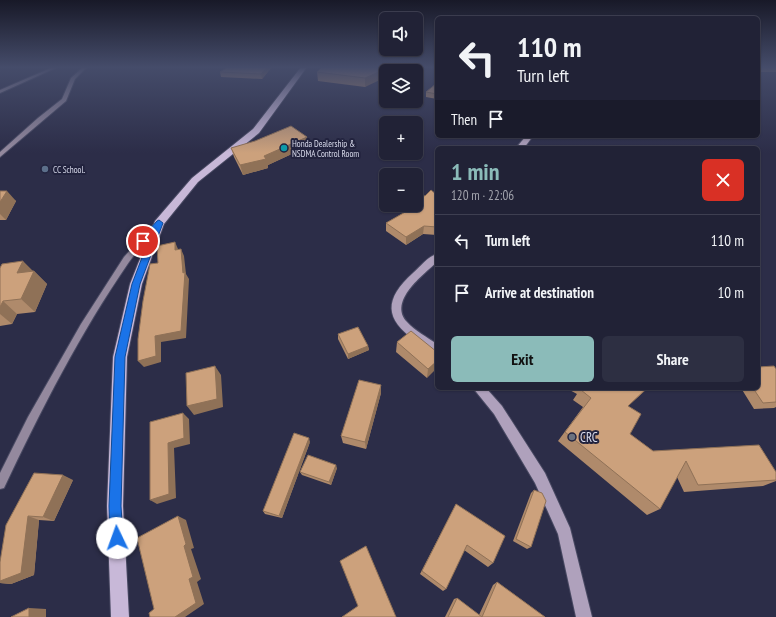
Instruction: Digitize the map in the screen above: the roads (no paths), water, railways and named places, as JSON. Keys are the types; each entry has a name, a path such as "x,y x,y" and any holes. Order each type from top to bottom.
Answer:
{"highway":[{"path":"120,617 115,506 120,357 136,284 159,223 195,180 256,131 283,96"}],"main road":[{"path":"522,146 528,138"},
{"path":"435,258 398,296 395,309 402,324 435,349"},
{"path":"481,390 498,410 540,478 565,533 584,617"}],"street":[{"path":"0,155 40,119 64,100 66,96"},
{"path":"0,484 31,420 84,326 127,259 159,223"}],"place":[{"name":"Honda Dealership & NSDMA Control Room","path":"284,148"},
{"name":"CC School.","path":"45,169"},
{"name":"CRC","path":"572,437"}]}
